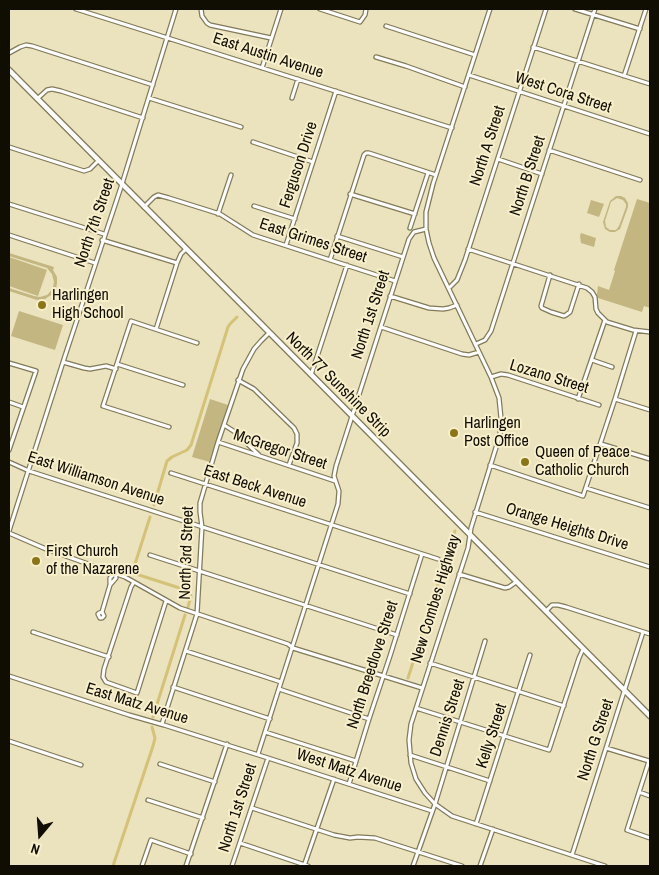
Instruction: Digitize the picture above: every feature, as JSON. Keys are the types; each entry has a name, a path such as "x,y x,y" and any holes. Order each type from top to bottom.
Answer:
{"main road":[{"name":"North 77 Sunshine Strip","path":"9,71 650,716"}],"street":[{"name":"East Austin Avenue","path":"76,9 452,128"},
{"name":"North 7th Street","path":"9,532 62,362 122,184 176,9"},
{"path":"202,9 202,16 210,25 271,38"},
{"path":"262,68 281,9"},
{"path":"320,9 360,22 365,15 366,9"},
{"path":"426,229 426,212 436,175 490,9"},
{"name":"North A Street","path":"449,288 458,280 546,9"},
{"path":"575,9 640,29"},
{"name":"North B Street","path":"476,344 485,340 491,331 595,9"},
{"path":"624,76 646,9"},
{"path":"386,26 475,55"},
{"path":"9,53 20,46 32,46 153,85"},
{"path":"533,47 650,84"},
{"path":"376,57 465,87"},
{"name":"West Cora Street","path":"469,75 650,134"},
{"path":"292,98 298,79"},
{"path":"36,99 47,90 61,91 143,118"},
{"name":"Ferguson Drive","path":"286,245 336,91"},
{"path":"149,98 241,127"},
{"path":"253,142 313,162"},
{"path":"9,147 84,171 90,169 98,161"},
{"path":"549,150 640,180"},
{"path":"330,260 350,194 366,153 436,175"},
{"path":"498,159 542,174"},
{"path":"410,228 428,172"},
{"path":"218,214 231,175"},
{"path":"350,194 415,214"},
{"name":"East Grimes Street","path":"143,207 158,195 169,198 218,214 252,235 395,281"},
{"path":"9,204 104,234"},
{"path":"254,206 295,219"},
{"name":"North 1st Street","path":"258,754 339,499 334,471 390,296 411,235 416,231 426,229"},
{"name":"New Combes Highway","path":"426,229 432,253 492,377 499,398 501,418 499,438 475,512 468,548 422,688 409,735 408,746 412,769 425,794 434,804 452,816 605,866"},
{"path":"9,235 95,263"},
{"path":"337,236 403,257"},
{"path":"102,240 177,264"},
{"path":"468,248 579,284 592,292 596,300 596,309 605,320 619,326 650,332"},
{"path":"156,329 177,264 181,254 186,249"},
{"path":"311,375 347,265"},
{"path":"550,275 541,306 551,312 564,316 570,312 579,284"},
{"path":"390,296 429,308 443,309 457,305"},
{"path":"578,399 605,320"},
{"path":"169,427 104,406 131,321 197,343"},
{"path":"381,327 462,354 469,355 479,352"},
{"path":"490,465 583,496 636,330"},
{"name":"North 3rd Street","path":"162,724 197,614 202,527 200,506 206,484 238,380 248,358 269,333"},
{"path":"592,360 612,367"},
{"path":"62,362 90,369 106,366 116,369"},
{"path":"9,363 36,371 9,450"},
{"path":"117,364 183,385"},
{"name":"Lozano Street","path":"492,377 501,374 508,375 599,405"},
{"path":"238,380 254,389 294,428 297,434 296,443 289,465"},
{"path":"615,399 650,410"},
{"path":"9,402 23,407"},
{"path":"223,425 236,432 259,456"},
{"name":"McGregor Street","path":"218,442 335,481"},
{"path":"601,444 650,459"},
{"name":"East Williamson Avenue","path":"9,462 29,471 410,594"},
{"name":"East Beck Avenue","path":"171,473 438,559"},
{"path":"586,488 650,508"},
{"name":"Orange Heights Drive","path":"475,512 650,567"},
{"path":"9,532 46,549 115,573 180,608 288,644 293,648 422,688"},
{"name":"North Breedlove Street","path":"349,784 422,554"},
{"path":"150,556 397,635"},
{"path":"102,612 110,585 110,578 115,573"},
{"path":"459,574 504,588 516,582"},
{"path":"134,582 104,669 104,680 112,685 136,693 166,601"},
{"path":"546,612 552,605 558,605 650,634"},
{"path":"33,632 109,657"},
{"name":"North G Street","path":"572,855 644,632"},
{"name":"Dennis Street","path":"414,866 486,641"},
{"path":"416,708 549,750 583,649"},
{"path":"186,651 281,682"},
{"name":"Kelly Street","path":"476,824 530,655"},
{"path":"430,663 564,706"},
{"name":"East Matz Avenue","path":"9,676 258,754"},
{"path":"173,687 270,718"},
{"path":"279,689 369,719"},
{"path":"265,732 356,761"},
{"path":"9,741 82,765"},
{"path":"186,866 227,744"},
{"path":"606,748 649,761 627,830 650,838"},
{"name":"West Matz Avenue","path":"258,754 432,811"},
{"path":"410,755 490,781"},
{"name":"North 1st Street","path":"232,866 268,758"},
{"path":"160,764 214,782"},
{"path":"240,843 306,866 316,829 334,779"},
{"path":"639,792 650,796"},
{"path":"148,800 203,818"},
{"path":"252,808 334,835 346,838 375,838 462,866"},
{"path":"480,866 493,829"},
{"path":"142,866 151,840 191,854"}],"shaded area":[{"path":"616,196 621,196 628,203 620,229 615,232 605,229 603,222 610,201","holes":["617,198 623,200 626,207 619,226 616,230 610,230 606,227 605,221 611,202"]},
{"path":"637,199 650,203 650,308 644,306 642,312 598,298 597,294 598,286 609,290"},
{"path":"591,200 604,204 599,217 587,213"},
{"path":"581,233 596,238 594,247 581,243"},
{"path":"9,253 54,267 53,270 57,277 57,283 56,289 51,295 45,299 37,300 9,291 9,288 40,297 50,292 54,282 52,274 47,268 9,256"},
{"path":"9,257 47,270 38,296 9,286"},
{"path":"19,311 63,325 55,350 11,336"},
{"path":"210,399 228,405 210,462 192,457"}],"waterway":[{"path":"154,505 167,461 187,450 191,445 228,327 237,317"},
{"path":"150,517 135,564 135,571 139,575 189,591 191,596 188,607"},
{"path":"408,678 455,531"},
{"path":"153,717 185,615"},
{"path":"113,866 153,746 155,738 152,727"}],"place":[{"name":"Harlingen High School","path":"42,305"},
{"name":"Harlingen Post Office","path":"454,433"},
{"name":"Queen of Peace Catholic Church","path":"525,462"},
{"name":"First Church of the Nazarene","path":"36,561"}]}
